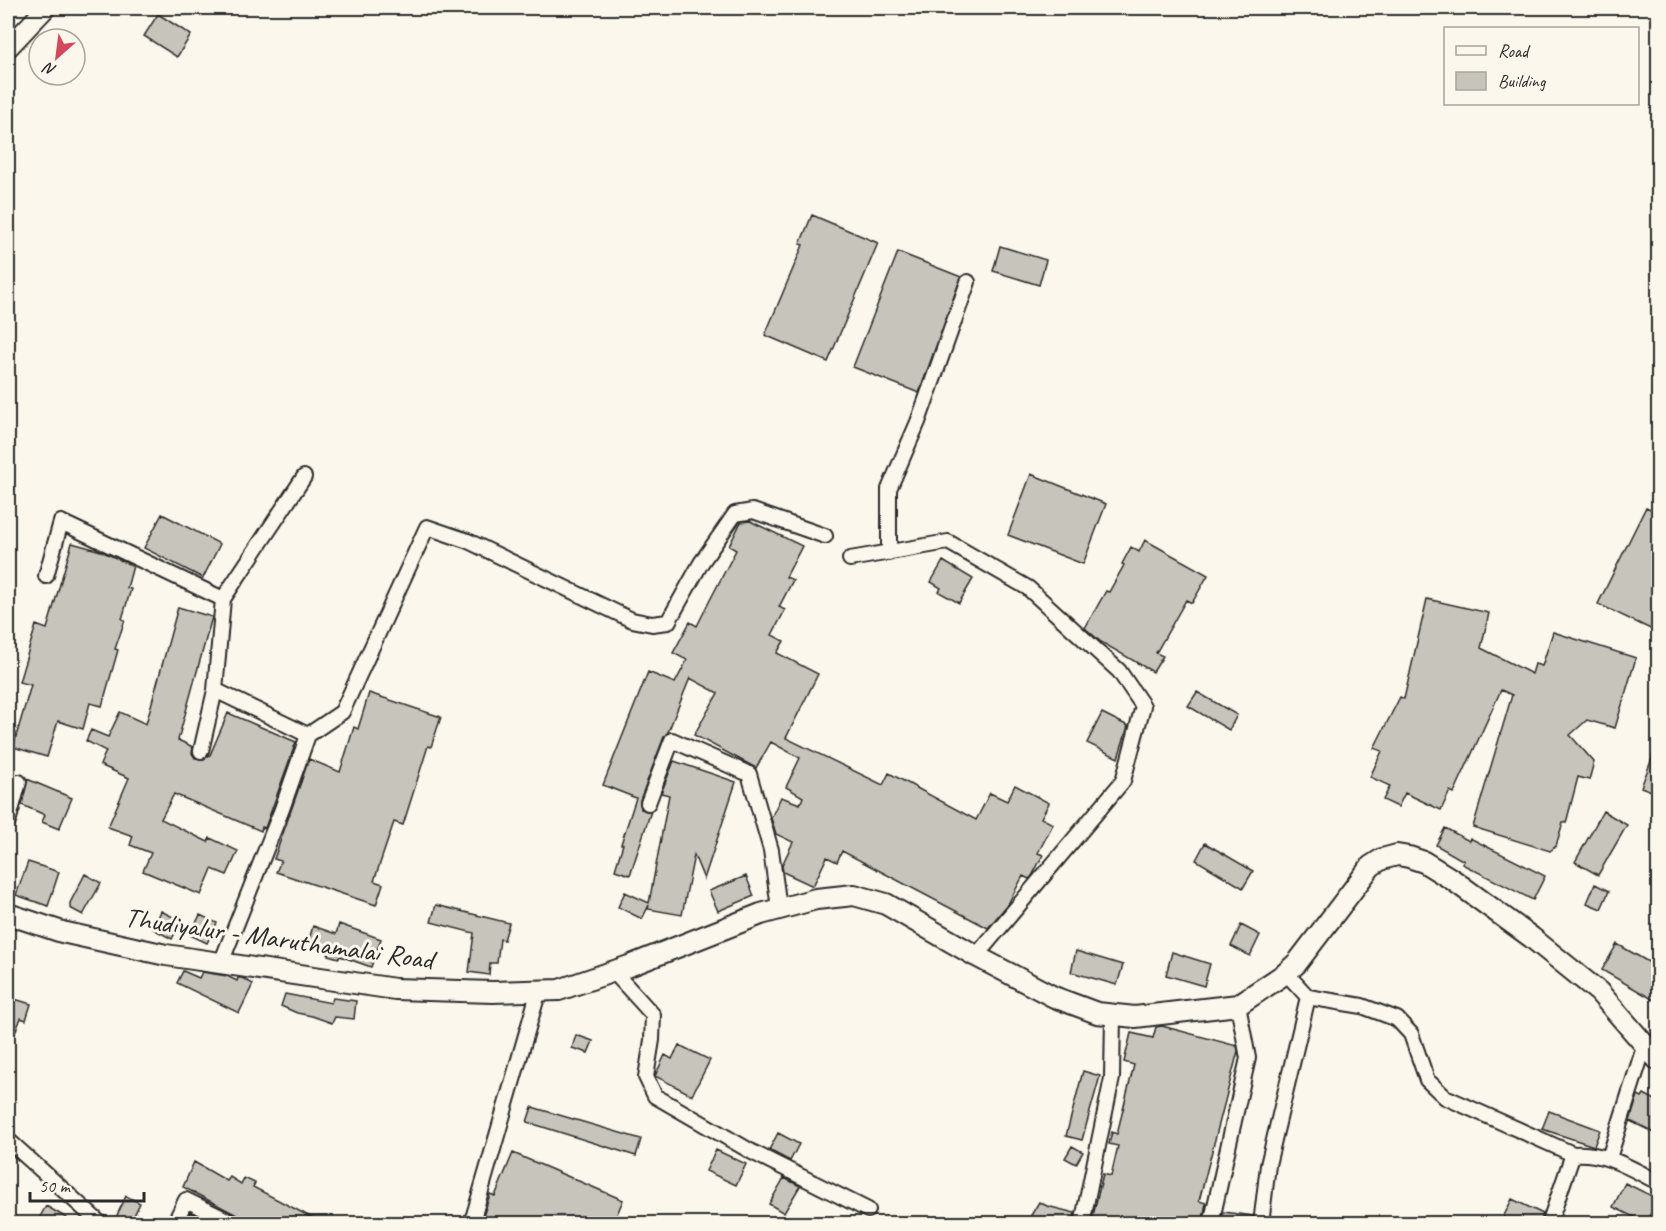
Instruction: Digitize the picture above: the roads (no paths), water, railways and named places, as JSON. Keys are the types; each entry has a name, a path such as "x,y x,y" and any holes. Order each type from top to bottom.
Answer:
{"main road":[{"name":"Thudiyalur - Maruthamalai Road","path":"8,914 62,932 166,956 395,989 493,992 559,990 779,908 816,899 854,895 886,904 976,956 1054,997 1097,1013 1136,1017 1238,1005 1297,963 1371,866 1397,855 1424,862 1453,880 1531,937 1599,992 1659,1060"}],"street":[{"path":"8,48 46,8"},
{"path":"889,553 889,489 918,422 969,282"},
{"path":"201,751 215,690 223,599 304,477"},
{"path":"220,963 309,735 342,712 427,527 468,541 632,620 652,624 668,622 701,563 735,514 753,511 825,536"},
{"path":"46,576 61,522 223,599"},
{"path":"850,559 948,542 1028,588 1119,670 1143,706 1123,781 976,956"},
{"path":"215,690 309,735"},
{"path":"648,803 672,740 749,774 771,850 779,908"},
{"path":"8,822 19,782"},
{"path":"613,971 653,1015 652,1040 646,1077 656,1096 752,1152 868,1210"},
{"path":"1286,973 1308,997 1362,1006 1397,1019 1411,1034 1427,1080 1445,1097 1573,1154 1584,1153 1609,1158 1659,1182"},
{"path":"475,1221 539,990"},
{"path":"1261,1224 1268,1165 1308,997"},
{"path":"1211,1224 1248,1058 1238,1005"},
{"path":"1082,1224 1112,1078 1113,1014"},
{"path":"1609,1158 1645,1044"},
{"path":"8,1140 101,1224"},
{"path":"1550,1224 1573,1154"},
{"path":"174,1224 186,1200 235,1224"}]}
